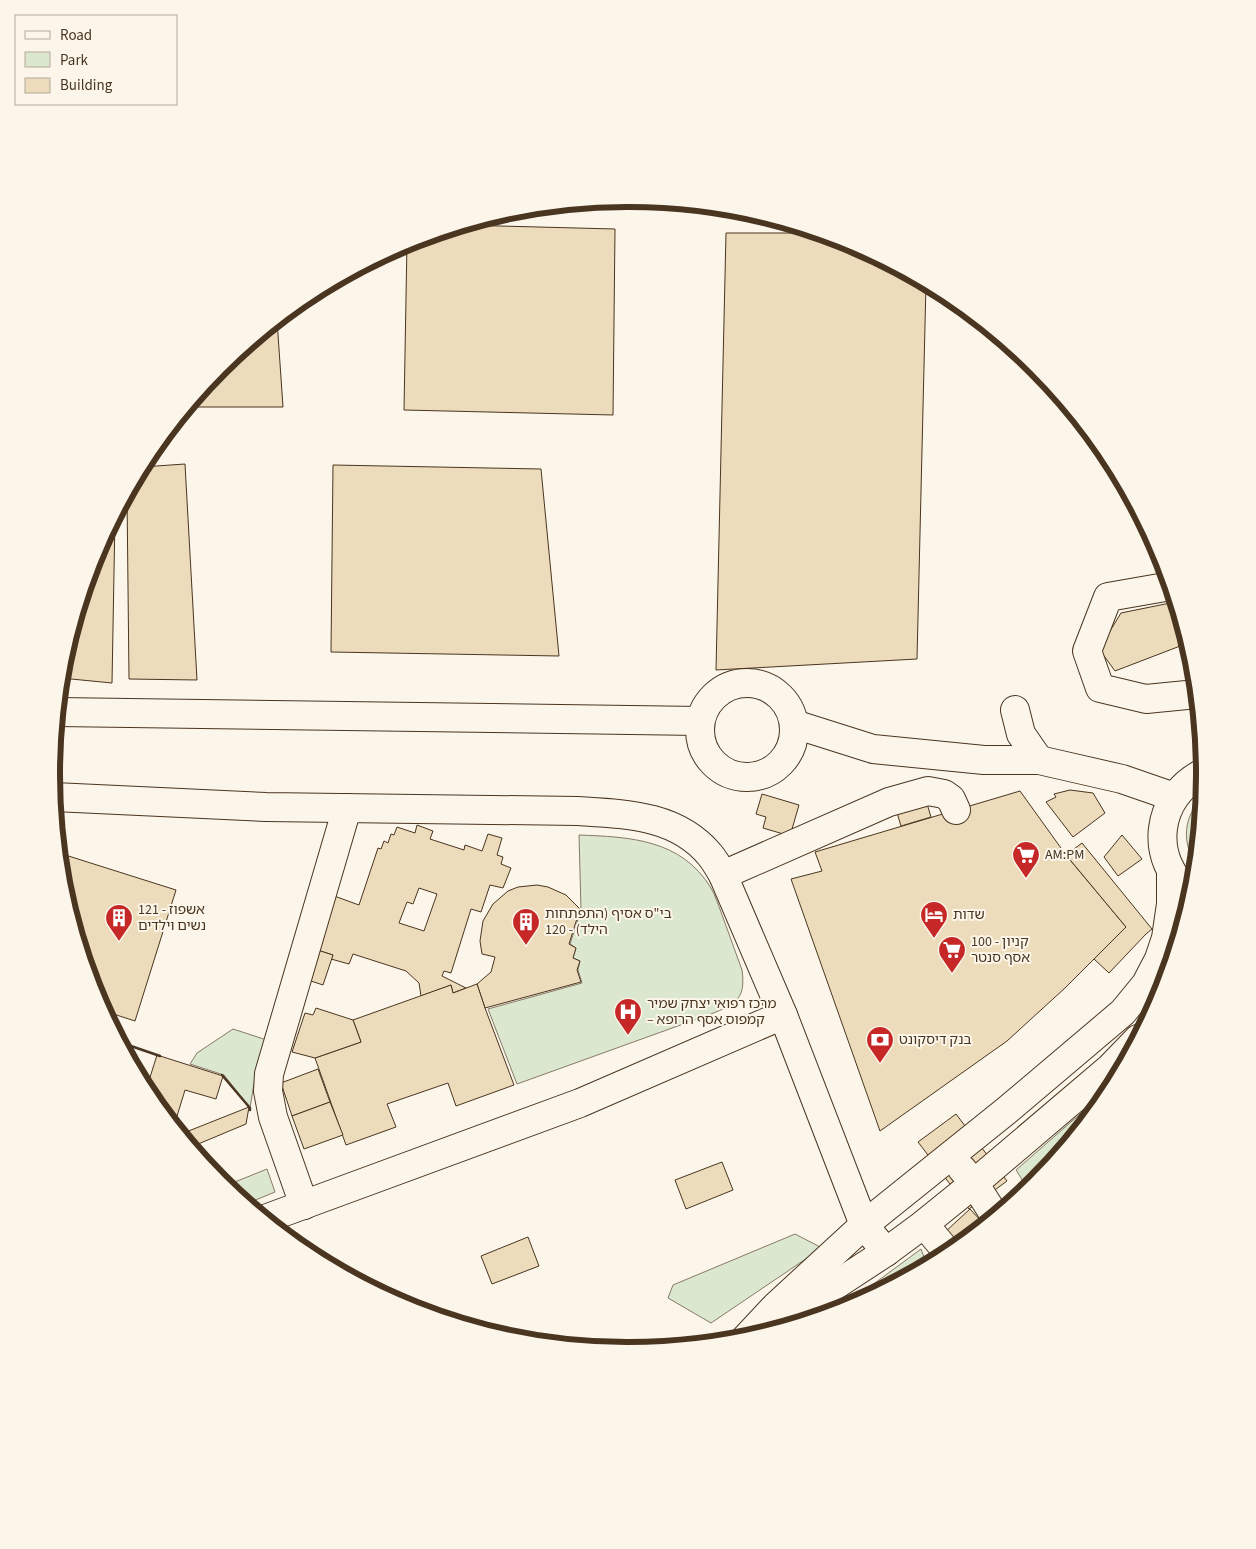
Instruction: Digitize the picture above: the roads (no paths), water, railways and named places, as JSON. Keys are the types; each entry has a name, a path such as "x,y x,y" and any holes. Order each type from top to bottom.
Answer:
{"street":[{"path":"1164,587 1108,597 1087,651 1100,688 1146,699 1190,695"},
{"path":"751,682 766,686 778,694 788,706 794,724 794,735 790,749 781,763 768,773 752,778 736,777 720,770 708,759 701,744 699,727 702,711 722,689 736,684 751,682"},
{"path":"1015,710 1021,734 1039,760"},
{"path":"64,712 700,721"},
{"path":"794,724 873,749 984,760 1039,760 1122,779 1174,797"},
{"path":"1184,888 1171,873 1163,851 1162,840 1165,817 1174,797 1196,777"},
{"path":"723,874 889,802 928,790 951,798 956,810"},
{"path":"61,797 266,807 578,811 622,814 667,823 690,836 710,855 723,874 783,1015 864,1224 886,1252"},
{"path":"304,1205 273,1117 268,1091 269,1074 347,808"},
{"path":"755,1328 776,1306 864,1224 952,1156 1123,1012 1146,984 1159,959 1166,938 1171,904 1171,873"},
{"path":"271,1217 580,1103 783,1015"},
{"path":"779,1322 886,1252 924,1224 1110,1068 1121,1056"},
{"path":"952,1156 974,1183 992,1211"},
{"path":"924,1224 943,1247"}],"place":[{"name":"AM:PM","path":"1026,879"},
{"name":"שדות","path":"934,939"},
{"name":"121 - אשפוז נשים וילדים","path":"119,942"},
{"name":"בי\"ס אסיף (התפתחות הילד) - 120","path":"526,946"},
{"name":"100 - קניון אסף סנטר","path":"952,974"},
{"name":"מרכז רפואי יצחק שמיר – קמפוס אסף הרופא","path":"628,1036"},
{"name":"בנק דיסקונט","path":"880,1064"}]}
